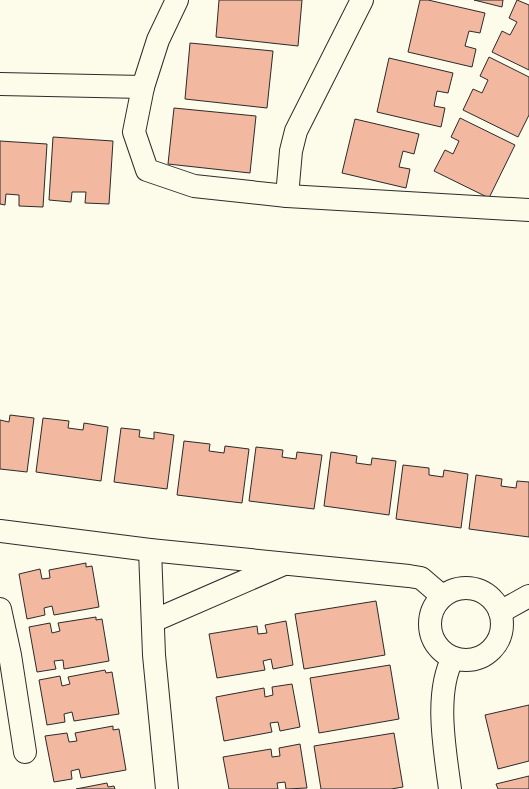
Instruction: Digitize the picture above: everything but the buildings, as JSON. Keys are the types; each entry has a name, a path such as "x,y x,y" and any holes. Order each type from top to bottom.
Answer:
{"street":[{"path":"177,0 158,40 143,87 134,132 147,170 194,186 287,196 529,210"},
{"path":"287,196 296,131 362,0"},
{"path":"0,84 143,87"},
{"path":"0,531 150,550 409,576 421,578 442,596"},
{"path":"150,550 154,654 167,789"},
{"path":"153,621 285,563"},
{"path":"463,588 486,594 500,612 502,625 499,639 491,650 480,658 467,661 453,658 438,648 430,630 431,612 442,596 463,588"},
{"path":"500,612 529,596"},
{"path":"0,609 10,655 25,752"},
{"path":"450,789 442,727 444,683 448,667 453,658"}]}
